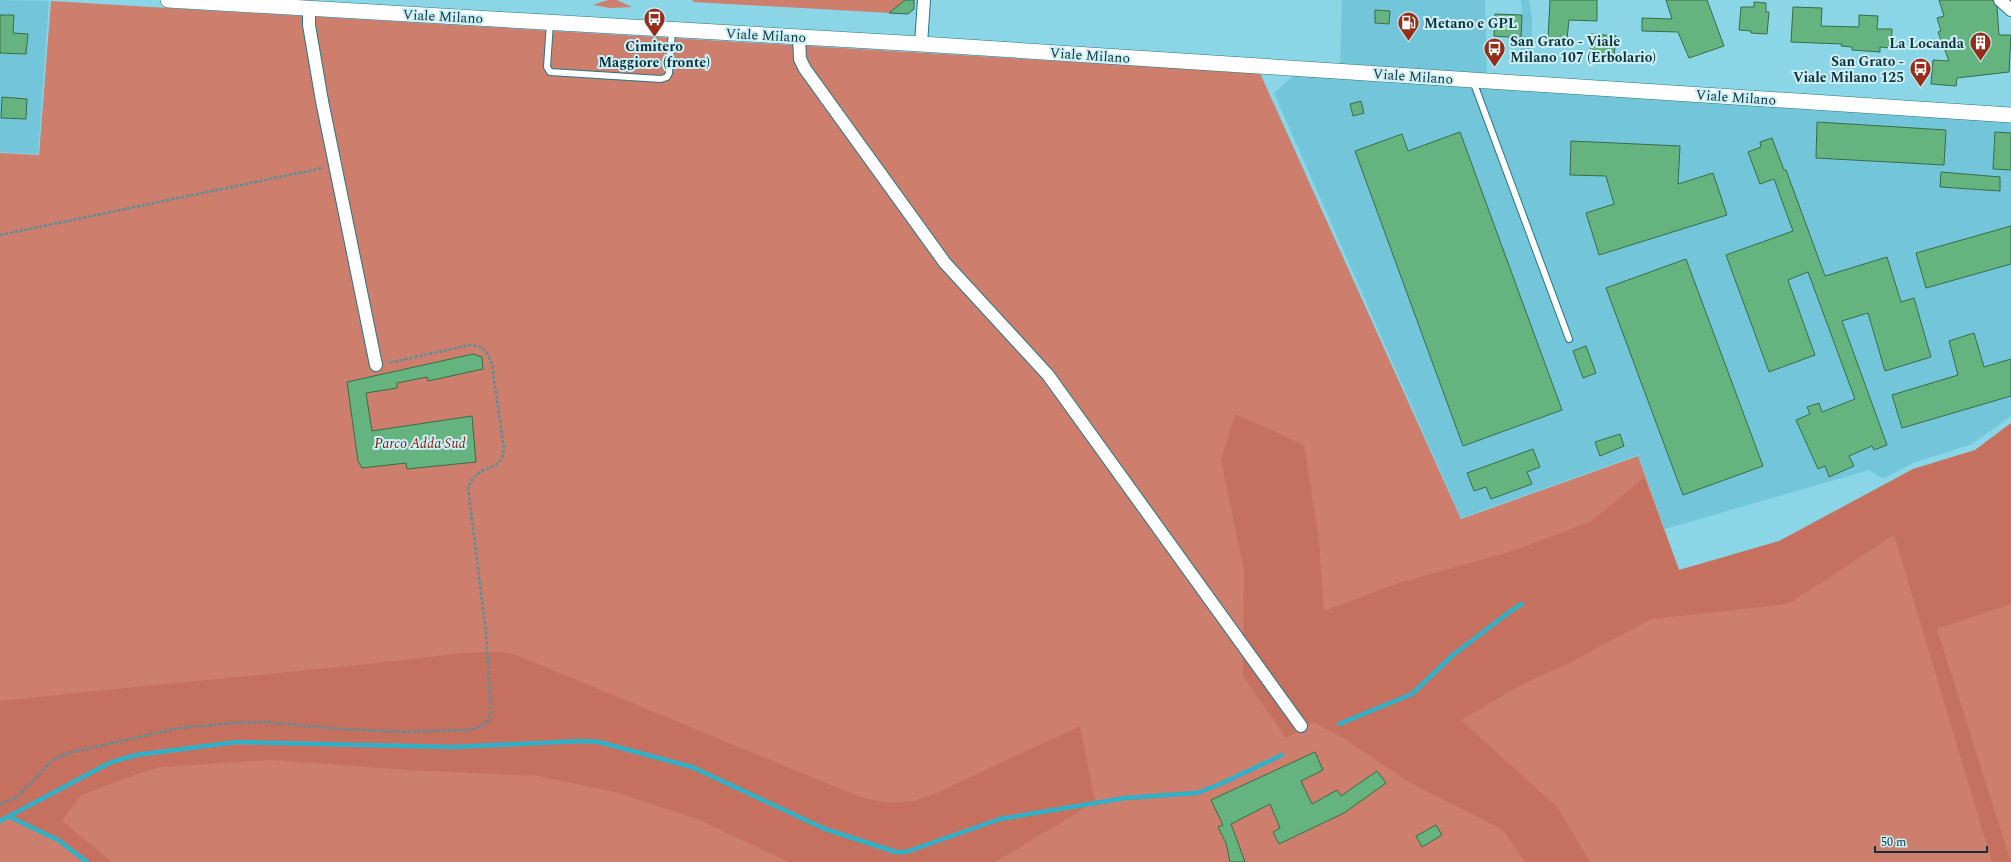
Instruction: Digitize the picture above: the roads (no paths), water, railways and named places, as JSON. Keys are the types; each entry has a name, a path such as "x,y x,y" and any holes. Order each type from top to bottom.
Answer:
{"street":[{"name":"Viale Milano","path":"168,0 799,36 2011,114"},
{"path":"921,44 924,0"},
{"path":"2000,0 2011,10"},
{"path":"309,8 313,48 335,166 376,364"},
{"path":"799,36 800,58 805,69 912,219 945,263 1048,375 1301,726"}],"lane":[{"path":"550,22 548,67 550,72 664,79 669,73 672,29"},
{"path":"1473,79 1568,339"}],"waterway":[{"path":"1339,724 1412,694 1453,655 1522,604"},
{"path":"0,821 112,762 136,755 237,742 454,747 582,741 599,742 692,767 825,829 896,852 906,852 1000,819 1125,798 1197,793 1218,785 1282,755"},
{"path":"10,817 58,840 87,862"}],"place":[{"name":"Cimitero Maggiore (fronte)","path":"654,38"},
{"name":"Metano e GPL","path":"1409,42"},
{"name":"La Locanda","path":"1980,62"},
{"name":"San Grato - Viale Milano 107 (Erbolario)","path":"1494,68"},
{"name":"San Grato - Viale Milano 125","path":"1920,88"}],"park label":[{"name":"Parco Adda Sud","path":"420,443"}]}
